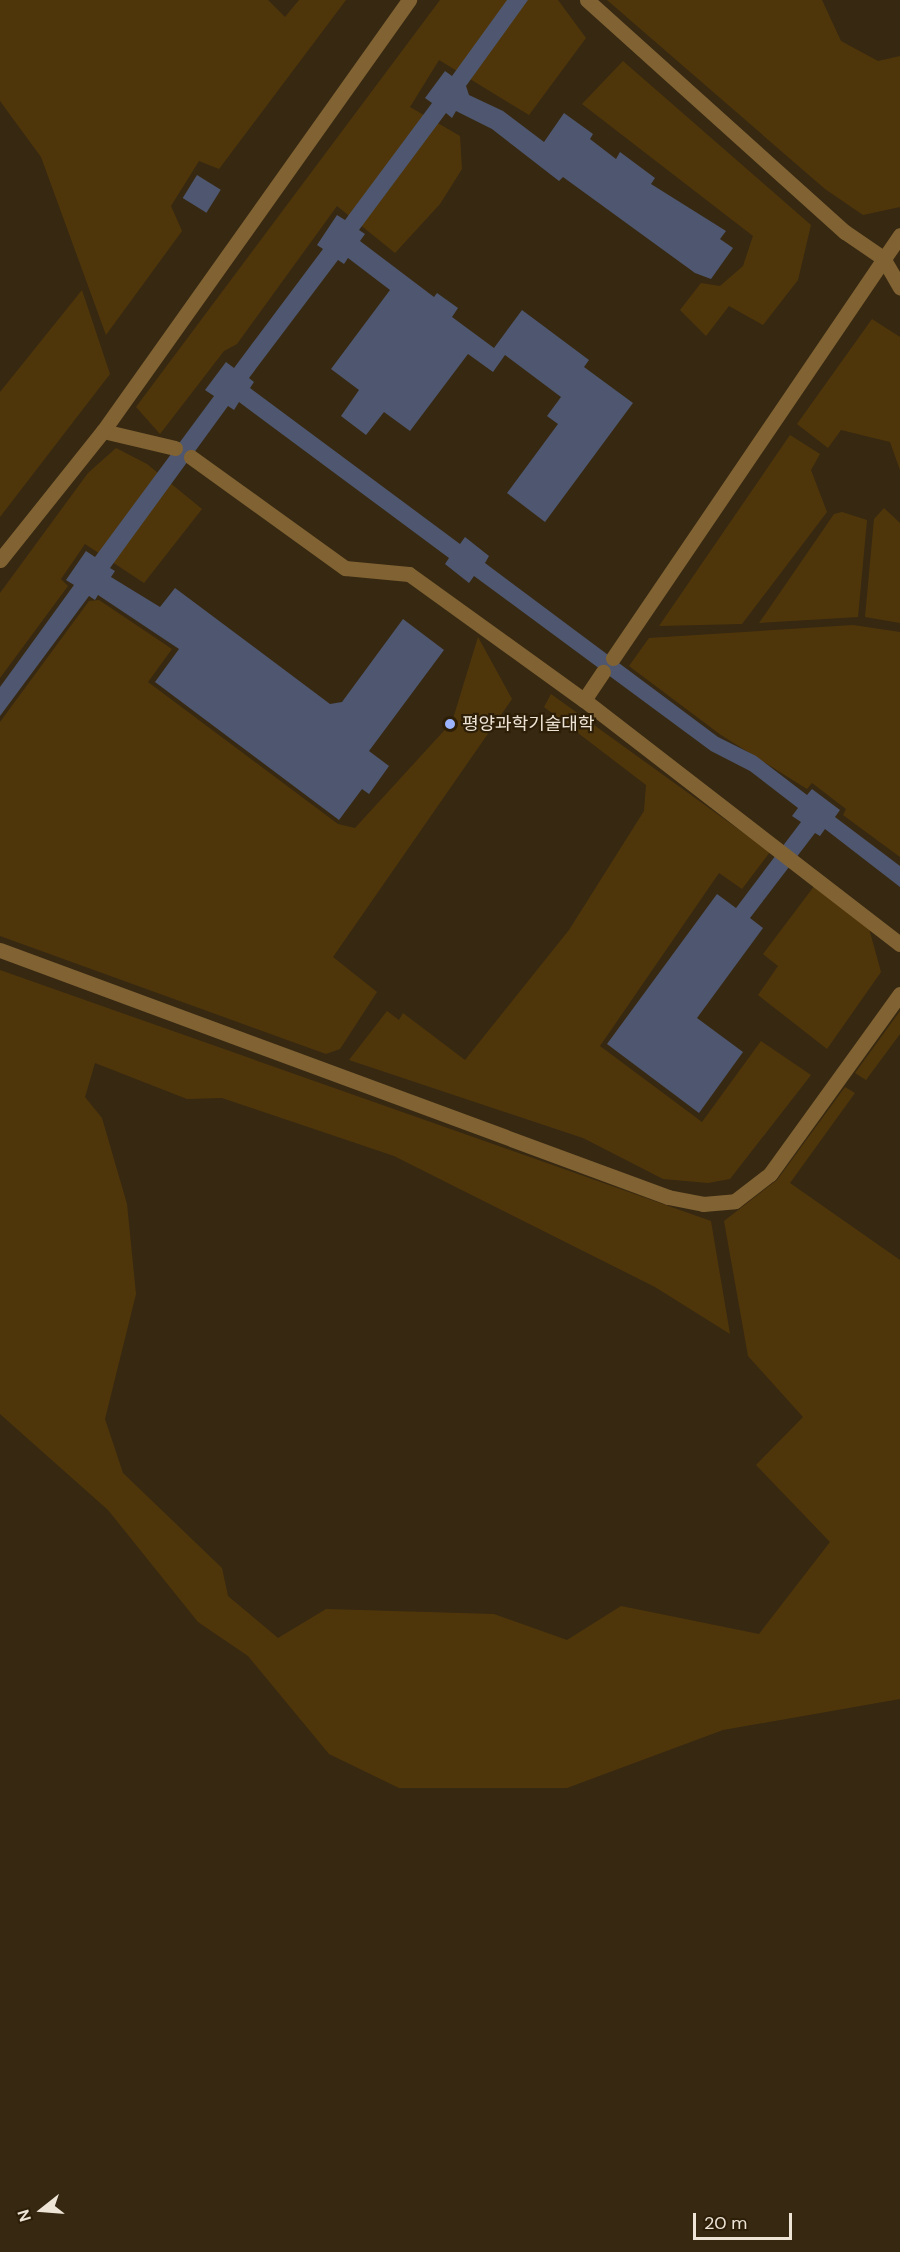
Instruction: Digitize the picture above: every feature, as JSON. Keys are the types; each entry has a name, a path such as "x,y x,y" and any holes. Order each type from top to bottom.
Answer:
{"lane":[{"path":"0,560 103,431 410,0"},
{"path":"587,0 845,232 883,258 900,287"},
{"path":"613,658 900,235"},
{"path":"103,431 175,448"},
{"path":"191,457 345,568 409,574 584,700 900,944"},
{"path":"584,700 603,672"},
{"path":"0,950 668,1197 703,1204 735,1201 770,1174 900,994"}],"shaded area":[{"path":"0,0 268,0 285,17 299,0 346,0 219,169 199,161 171,206 182,231 106,335 41,157 0,101"},
{"path":"440,0 558,0 586,38 529,115 439,60 410,107 460,136 462,169 440,204 395,253 337,206 237,344 224,351 160,434 136,407"},
{"path":"607,0 822,0 841,41 878,61 900,56 900,207 863,215 825,189"},
{"path":"623,61 811,225 798,280 763,325 729,306 706,336 680,310 701,283 720,286 743,266 753,236 582,104"},
{"path":"82,290 110,374 0,517 0,392"},
{"path":"872,319 900,337 900,470 890,442 841,430 828,448 797,424"},
{"path":"790,435 820,454 811,470 827,512 742,624 659,626"},
{"path":"116,448 147,464 202,509 144,583 85,544 61,579 68,586 0,678 0,593 88,473"},
{"path":"884,508 900,523 900,623 865,617 874,519"},
{"path":"842,512 867,520 858,617 759,623 834,514"},
{"path":"99,600 172,649 148,682 338,824 355,828 452,722 478,637 512,699 333,957 377,992 340,1049 326,1054 0,936 0,722 89,601"},
{"path":"853,625 900,632 900,857 843,815 846,809 812,783 807,789 721,735 629,666 649,638"},
{"path":"551,694 770,852 742,889 719,873 600,1046 702,1122 761,1041 811,1075 730,1179 708,1183 663,1179 583,1138 349,1060 387,1011 399,1020 403,1013 465,1060 569,930 644,811 646,785 544,707"},
{"path":"815,885 868,925 881,972 827,1049 758,995 778,966 763,954"},
{"path":"0,970 711,1221 730,1334 655,1287 394,1156 222,1098 187,1099 95,1063 85,1097 102,1118 127,1204 136,1294 105,1419 123,1473 222,1568 228,1596 278,1638 326,1609 494,1614 567,1640 621,1606 759,1634 830,1542 756,1465 803,1417 748,1356 724,1221 777,1180 845,1087 855,1093 790,1183 900,1260 900,1699 723,1730 567,1788 399,1788 329,1754 248,1656 198,1622 108,1510 0,1414"},
{"path":"900,1011 900,1034 866,1080 855,1073"}],"building":[{"path":"507,0 528,0 466,86 469,95 503,111 544,142 564,113 593,134 590,139 616,159 620,152 655,178 651,184 726,231 720,239 733,248 711,279 695,273 563,177 559,181 492,129 456,111 452,118 446,113 359,230 365,234 360,241 434,297 437,293 458,308 452,317 494,348 522,310 589,360 584,367 633,403 545,522 507,493 558,424 547,416 561,397 505,355 493,372 468,354 410,431 384,412 366,435 341,416 359,390 331,369 390,290 348,258 344,264 338,260 249,378 254,382 250,388 460,544 465,537 489,556 485,563 718,737 756,756 807,795 812,789 840,810 835,817 900,866 900,887 825,829 820,836 815,833 750,918 763,928 697,1018 743,1052 699,1113 607,1044 717,894 736,908 801,822 792,816 798,808 750,771 711,751 474,576 469,583 445,564 449,558 239,402 234,410 228,406 110,568 115,571 111,577 160,607 175,588 330,704 342,702 403,619 444,650 369,751 389,766 369,794 362,789 339,820 155,682 179,649 98,595 95,600 89,596 0,716 0,687 74,585 66,580 86,551 95,557 214,396 205,390 226,362 234,368 323,249 317,245 337,215 345,220 432,103 425,98 445,71 452,76"},
{"path":"197,175 221,190 206,213 183,198"}],"place":[{"name":"평양과학기술대학","path":"450,724"}]}
